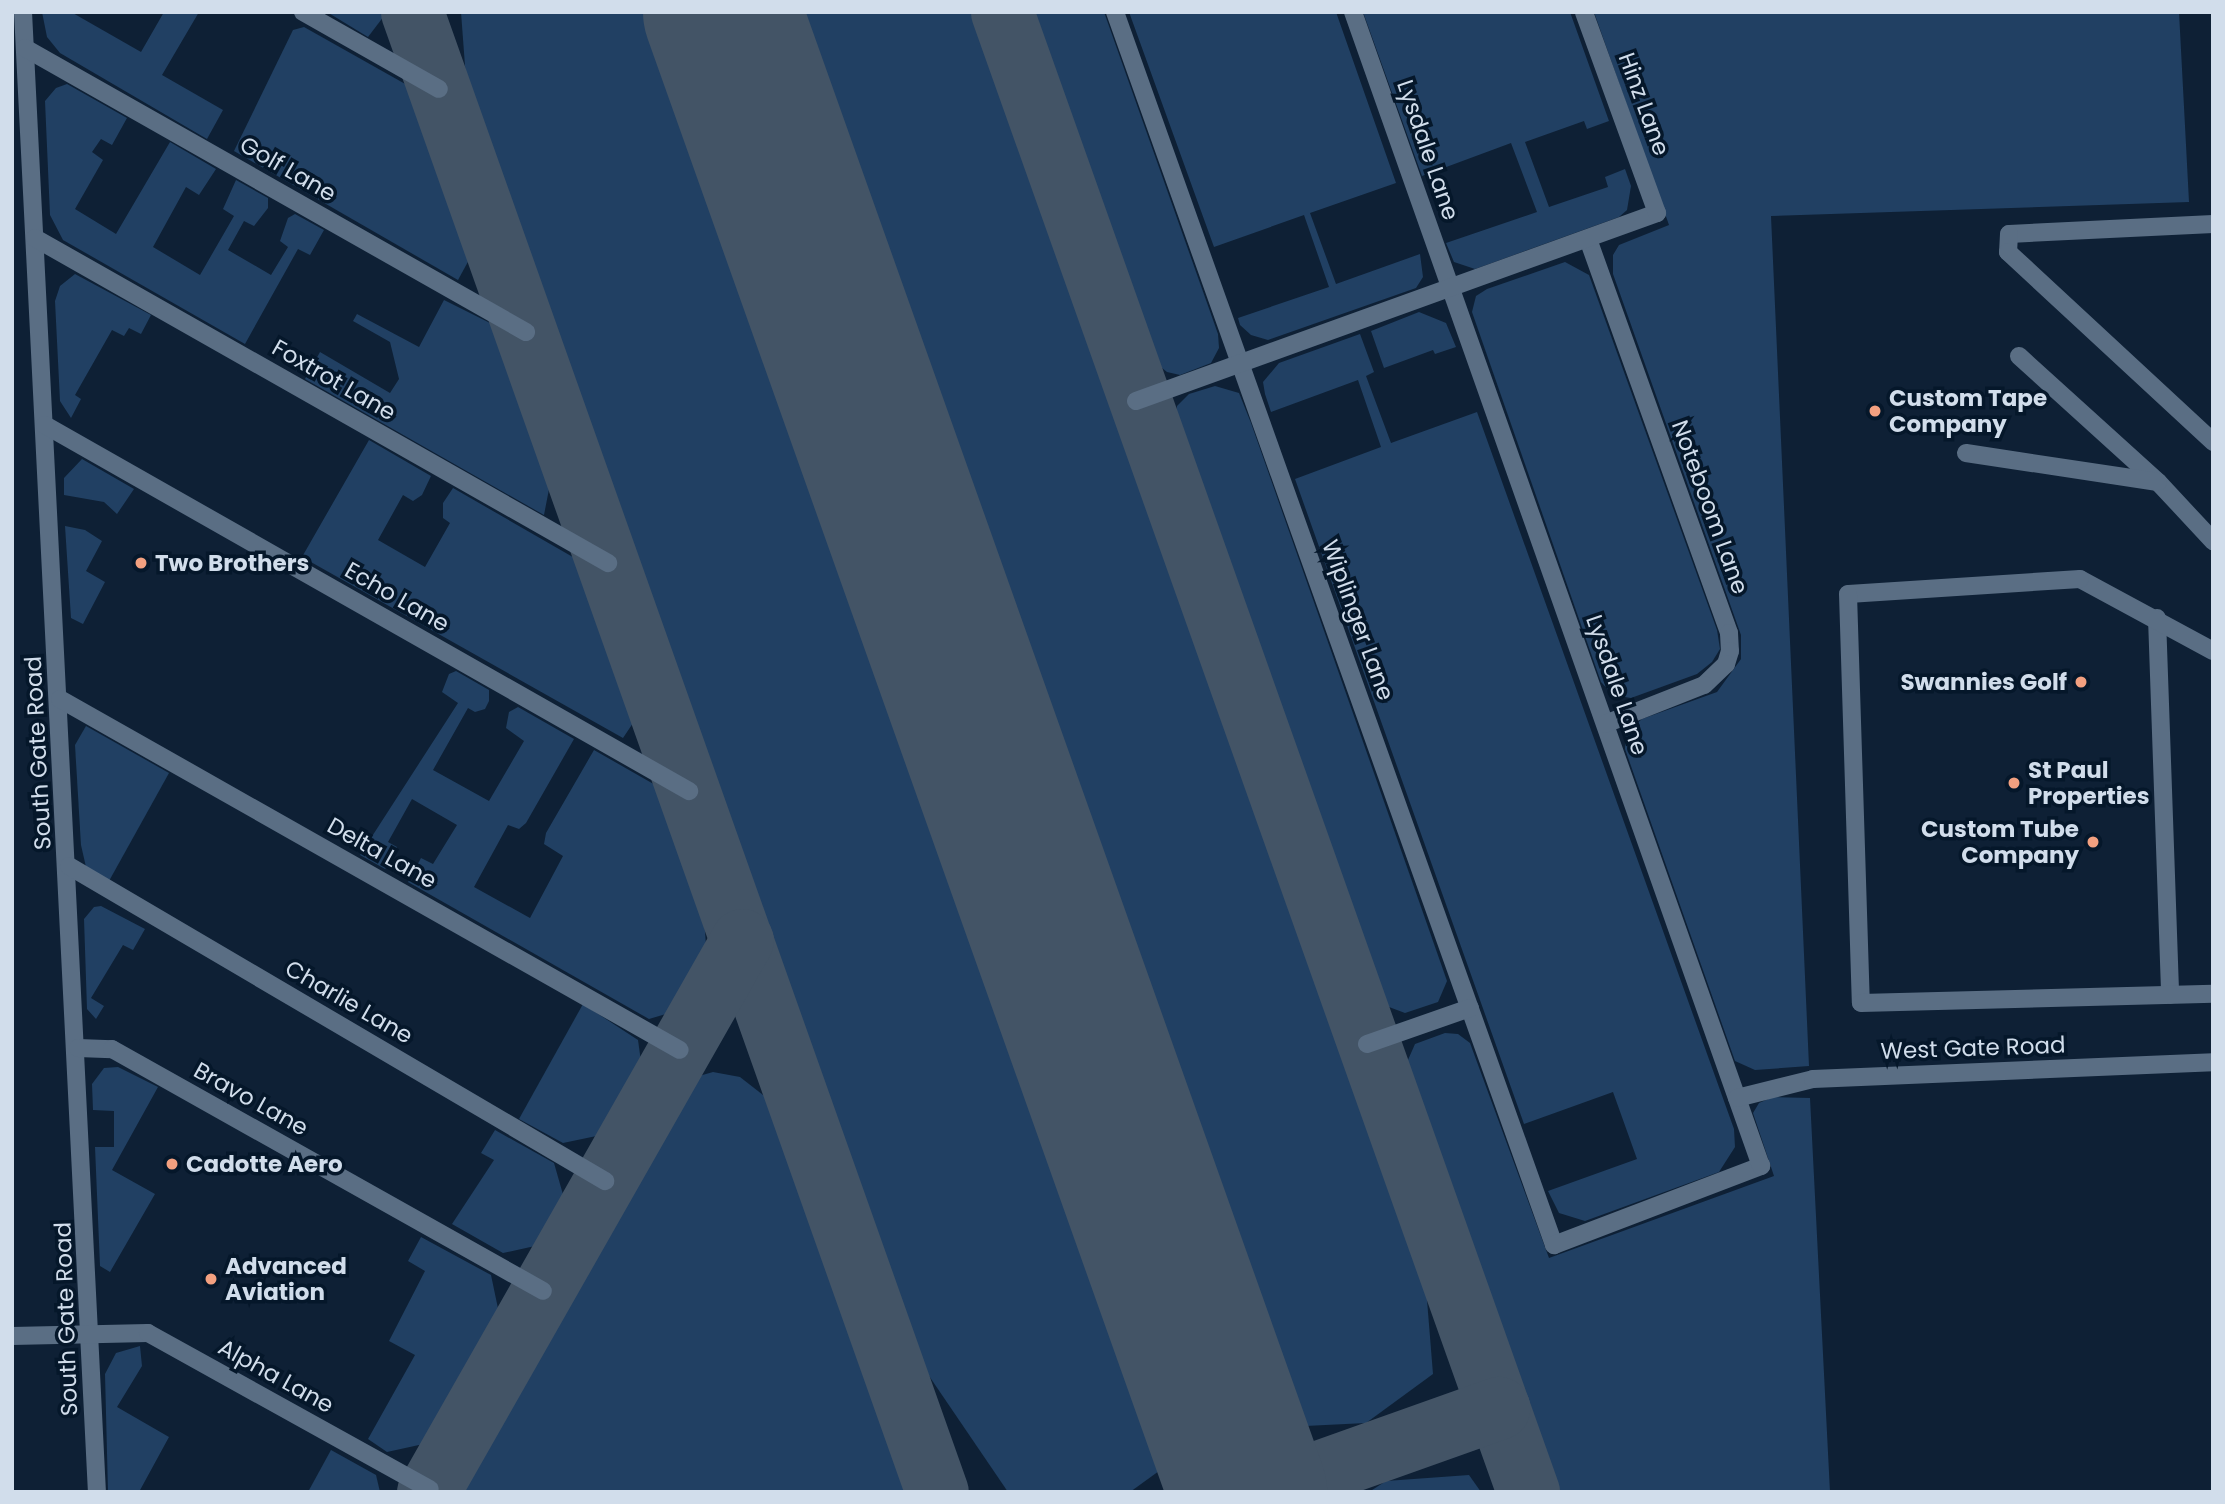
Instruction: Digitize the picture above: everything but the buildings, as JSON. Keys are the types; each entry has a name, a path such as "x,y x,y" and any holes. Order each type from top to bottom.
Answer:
{"lane":[{"name":"South Gate Road","path":"23,12 69,866 92,1333 97,1492"},
{"path":"303,12 439,89"},
{"name":"Wiplinger Lane","path":"1115,12 1554,1245"},
{"name":"Lysdale Lane","path":"1353,12 1761,1166 1554,1245"},
{"name":"Hinz Lane","path":"1584,12 1657,213 1588,239"},
{"name":"Golf Lane","path":"25,48 526,332"},
{"path":"2213,224 2009,234 2008,252 2213,442"},
{"name":"Foxtrot Lane","path":"35,238 608,564"},
{"path":"1136,401 1588,239"},
{"name":"Noteboom Lane","path":"1588,239 1729,633 1730,651 1726,664 1704,685 1605,724"},
{"path":"2019,356 2158,482 2213,541"},
{"name":"Echo Lane","path":"45,425 689,791"},
{"path":"1966,453 2158,482"},
{"path":"2213,651 2157,618 2080,579 1848,594 1861,1003 2213,994"},
{"path":"2157,618 2170,995"},
{"name":"Delta Lane","path":"60,699 680,1050"},
{"name":"Charlie Lane","path":"69,866 605,1181"},
{"path":"1367,1044 1470,1008"},
{"name":"Bravo Lane","path":"78,1048 112,1049 543,1291"},
{"name":"West Gate Road","path":"1737,1098 1813,1079 2213,1062"},
{"name":"Alpha Lane","path":"12,1336 148,1333 430,1489"}],"shaded area":[{"path":"42,12 71,12 141,52 164,12 199,12 162,75 223,110 207,139 60,53 47,37"},
{"path":"327,12 382,12 384,16 368,37"},
{"path":"461,12 664,12 1177,1458 1130,1492 1008,1492 925,1370 466,79"},
{"path":"779,12 980,12 1424,1263 1433,1374 1366,1423 1285,1427"},
{"path":"1028,12 1104,12 1218,334 1219,348 1211,363 1180,375 1167,372 1152,360"},
{"path":"1129,12 1336,12 1396,183 1310,213 1336,284 1420,254 1423,277 1416,288 1268,340 1251,335 1240,325 1238,318 1329,287 1304,215 1214,247"},
{"path":"1363,12 1570,12 1609,121 1587,129 1584,121 1525,142 1549,207 1608,187 1605,177 1625,169 1631,186 1627,210 1619,217 1475,269 1454,262 1446,243 1537,212 1511,143 1422,176"},
{"path":"1594,12 2179,12 2189,202 1771,216 1809,1066 1755,1070 1735,1061 1625,749 1626,733 1642,719 1717,692 1741,659 1741,635 1613,274 1613,255 1619,245 1669,225"},
{"path":"304,27 407,85 470,258 458,280 234,151 293,30"},
{"path":"67,84 127,118 112,145 101,139 92,152 103,160 75,209 116,234 170,142 216,169 199,195 186,187 153,247 200,275 234,216 223,209 236,180 268,198 268,208 254,226 244,221 228,250 271,275 288,247 280,241 288,218 295,214 324,230 310,255 298,249 245,344 63,240 50,215 45,101 56,88"},
{"path":"1565,262 1589,275 1717,630 1720,649 1712,662 1697,674 1631,698 1613,695 1601,682 1472,312 1476,296 1487,289"},
{"path":"75,274 151,315 141,334 129,328 124,336 112,330 75,395 81,399 71,418 60,401 55,301 60,286"},
{"path":"444,300 496,326 550,484 544,515 305,379 320,352 390,393 399,379 390,342 353,321 357,314 419,347"},
{"path":"1419,312 1446,323 1456,347 1435,354 1433,350 1384,368 1371,331"},
{"path":"1360,334 1374,372 1366,376 1391,443 1477,412 1734,1129 1735,1147 1719,1172 1585,1221 1559,1213 1548,1191 1637,1159 1613,1092 1524,1124 1295,479 1381,447 1358,380 1271,412 1265,394 1263,382 1279,363"},
{"path":"1215,386 1239,393 1251,423 1447,981 1438,1002 1405,1013 1381,1004 1175,423 1177,406 1189,394"},
{"path":"369,440 431,476 422,495 413,501 403,495 378,540 425,567 450,523 443,518 443,503 453,488 578,560 635,720 623,738 302,557"},
{"path":"82,459 134,489 117,514 104,502 64,495 64,478"},
{"path":"65,526 85,530 102,541 86,571 105,582 83,624 71,618"},
{"path":"456,671 489,690 489,701 485,709 475,712 468,708 433,770 489,801 524,741 506,728 509,712 518,707 574,739 526,823 519,829 508,825 474,887 530,918 563,856 544,844 546,833 594,750 657,786 704,918 706,945 676,1011 649,1019 408,882 421,858 433,864 457,825 412,799 388,842 397,847 389,865 385,869 360,855 458,703 442,692 449,674"},
{"path":"86,726 169,773 109,881 86,867 81,845 75,745"},
{"path":"101,906 145,929 133,950 123,945 91,998 104,1006 96,1019 87,1009 84,919 94,907"},
{"path":"583,1004 638,1040 642,1069 606,1134 563,1143 519,1119"},
{"path":"1445,1033 1458,1034 1470,1043 1549,1258 1774,1176 1753,1113 1759,1103 1773,1097 1810,1098 1830,1492 1554,1492 1404,1069 1415,1044"},
{"path":"118,1067 158,1087 112,1170 155,1194 110,1272 100,1266 95,1147 114,1147 114,1111 93,1110 92,1084 104,1068"},
{"path":"713,1072 740,1077 767,1098 908,1492 451,1492 681,1091 692,1078"},
{"path":"495,1130 554,1163 566,1205 544,1244 503,1253 452,1224 494,1160 481,1153"},
{"path":"421,1237 491,1275 500,1318 428,1443 387,1452 368,1439 415,1355 389,1341 425,1271 408,1261"},
{"path":"140,1346 142,1366 117,1407 169,1437 139,1492 108,1492 105,1374 116,1353"},
{"path":"331,1450 376,1475 380,1492 308,1492"},
{"path":"1469,1475 1481,1492 1369,1492 1386,1481"}],"taxiway":[{"path":"412,12 937,1492"},
{"path":"1002,12 1528,1492"},
{"path":"428,1492 742,940"},
{"path":"1262,1492 1498,1408"}],"runway":[{"path":"722,12 1248,1492"}],"place":[{"name":"Custom Tape Company","path":"1875,411"},
{"name":"Two Brothers","path":"141,563"},
{"name":"Swannies Golf","path":"2081,682"},
{"name":"St Paul Properties","path":"2014,783"},
{"name":"Custom Tube Company","path":"2093,842"},
{"name":"Cadotte Aero","path":"172,1164"},
{"name":"Advanced Aviation","path":"211,1279"}]}
